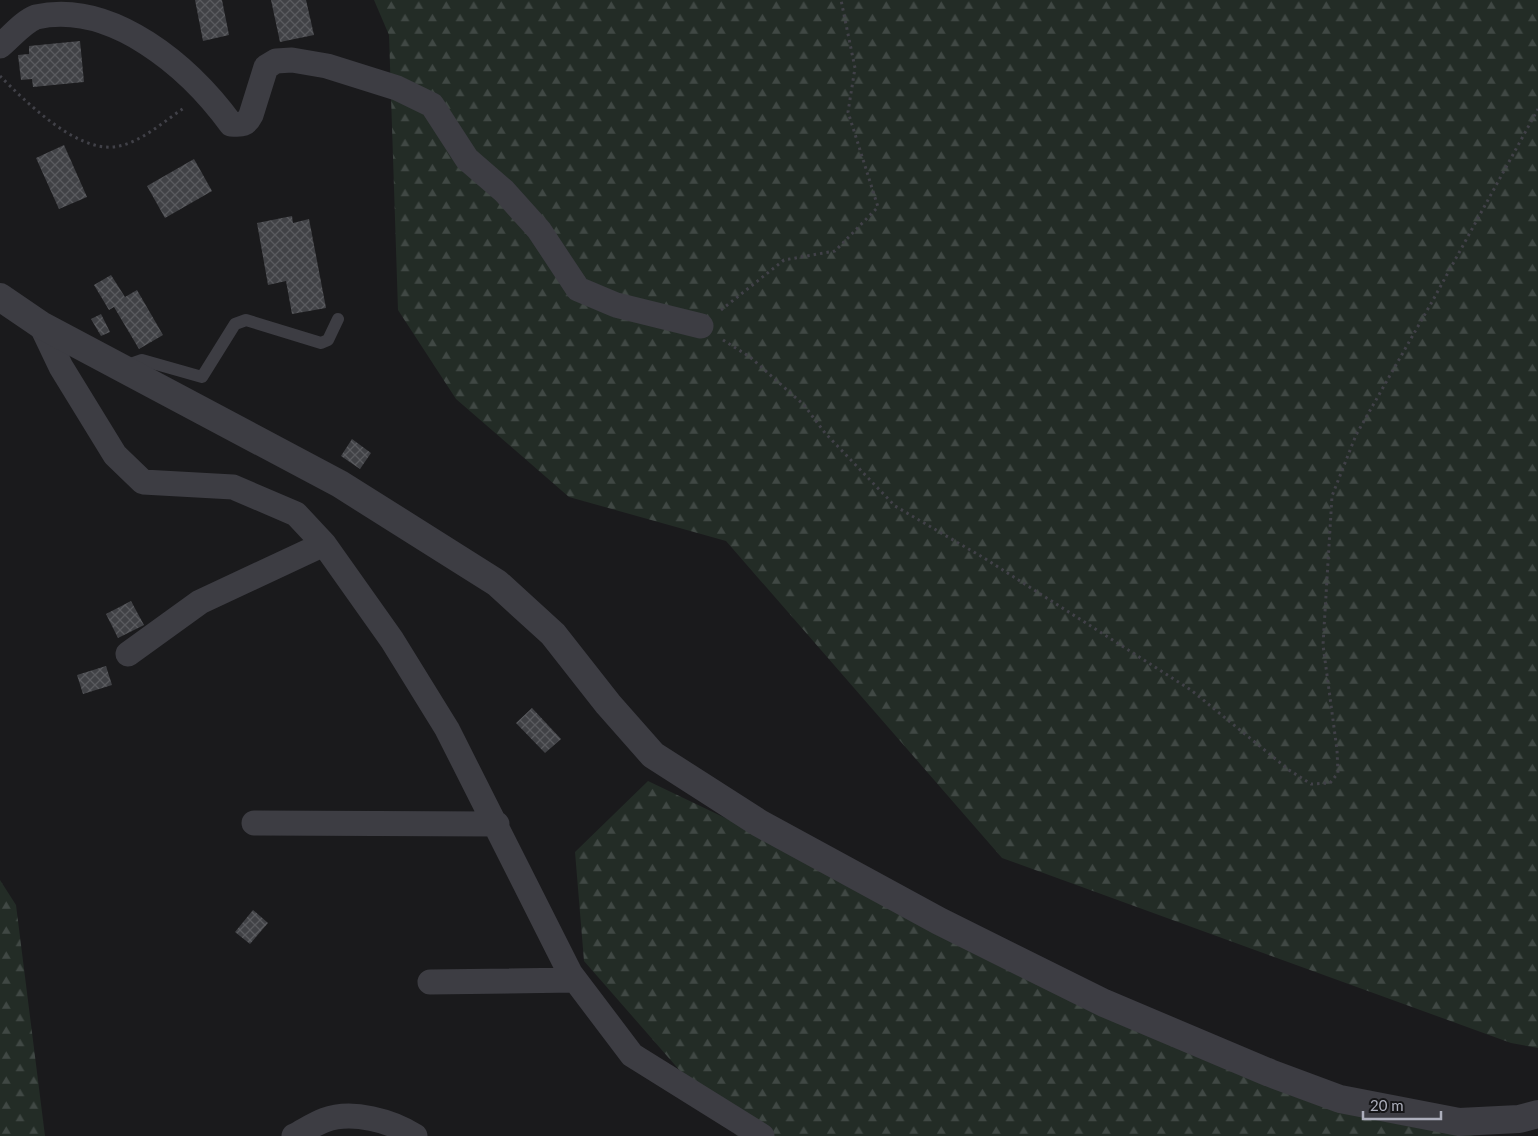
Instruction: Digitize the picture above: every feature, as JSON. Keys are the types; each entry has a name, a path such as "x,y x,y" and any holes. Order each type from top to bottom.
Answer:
{"street":[{"path":"0,46 33,9 89,10 124,25 151,40 174,58 208,93 231,124 241,125 247,122 266,67 276,61 292,60 327,66 398,88 432,104 467,159 504,190 539,230 578,289 616,305 701,326"},
{"path":"0,298 41,325 340,484 496,583 553,634 608,704 653,755 759,823 939,921 1104,1003 1270,1073 1340,1099 1459,1122 1519,1119 1538,1114"},
{"path":"41,325 61,367 115,455 143,482 233,488 296,514 324,544 392,640 447,729 575,980 632,1055 762,1136"},
{"path":"128,654 200,602 324,544"},
{"path":"254,823 497,824"},
{"path":"430,982 575,980"},
{"path":"294,1136 326,1120 345,1116 375,1120 405,1130 415,1136"}],"lane":[{"path":"121,368 142,360 202,377 236,324 246,320 321,342 328,340 338,319"}],"path":[{"path":"841,0 855,68 848,112 878,207 835,251 784,260 701,326 750,357 804,405 825,433 895,506 984,558 1191,690 1289,770 1310,784 1330,782 1338,773 1337,750 1323,645 1332,496 1356,435 1538,109"},
{"path":"0,76 29,106 80,139 114,147 132,141 208,93"}],"green space":[{"path":"374,0 1538,0 1538,1048 1511,1043 1002,858 726,541 569,497 456,399 398,310 389,35"},
{"path":"648,781 1249,1069 1474,1136 737,1136 584,961 575,852"},
{"path":"0,880 16,905 45,1136 0,1136"}],"building":[{"path":"195,0 222,0 229,35 203,41"},
{"path":"271,0 306,0 314,35 280,42"},
{"path":"80,41 84,82 33,87 32,79 21,80 18,55 29,54 29,46"},
{"path":"64,145 87,197 59,209 36,158"},
{"path":"194,159 212,191 165,218 147,186"},
{"path":"292,216 293,223 309,219 326,308 292,314 286,281 268,285 257,223"},
{"path":"111,275 125,297 137,290 163,335 139,349 114,307 109,310 94,285"},
{"path":"101,314 110,332 101,336 91,319"},
{"path":"352,439 371,453 360,469 341,456"},
{"path":"131,601 144,625 118,638 106,614"},
{"path":"106,666 112,685 83,694 77,675"},
{"path":"532,708 561,739 545,753 516,723"},
{"path":"253,910 268,923 250,944 235,932"}]}
